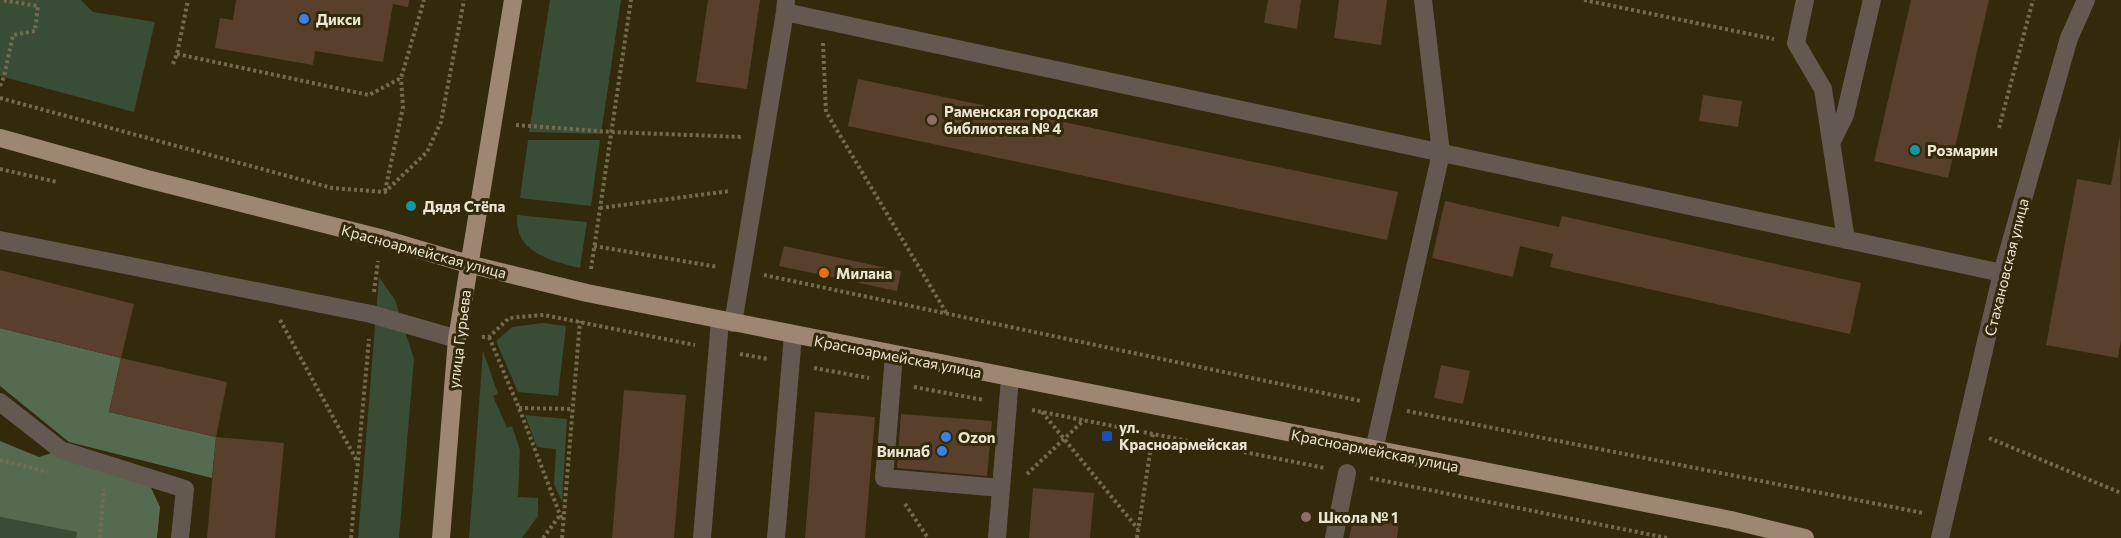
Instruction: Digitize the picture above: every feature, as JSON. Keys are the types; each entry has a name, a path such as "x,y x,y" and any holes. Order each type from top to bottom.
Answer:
{"main road":[{"name":"улица Гурьева","path":"441,538 457,339 513,0"},
{"name":"Красноармейская улица","path":"0,138 147,179 380,238 468,264 587,293 1731,520 1805,538"}],"street":[{"path":"1374,450 1441,153 1423,0"},
{"path":"1805,0 1796,44 1823,89 1846,240"},
{"path":"1832,141 1845,115 1872,0"},
{"name":"Стахановская улица","path":"1940,538 2002,273 2069,38 2086,0"},
{"path":"702,538 717,349 742,271 785,6 822,20 2002,273"},
{"path":"0,240 371,314 457,339"},
{"path":"776,538 793,335"},
{"path":"894,355 884,478 958,479 1000,493"},
{"path":"997,538 1010,378"},
{"path":"0,402 61,450 185,489 180,538"},
{"path":"1334,538 1347,473"}],"path":[{"path":"0,86 13,35 35,31 38,6 1,0"},
{"path":"173,64 189,0"},
{"path":"385,192 404,107 401,78 424,0"},
{"path":"0,99 333,188 385,192 427,152 441,122 464,0"},
{"path":"562,538 580,322 587,293 631,0"},
{"path":"1584,0 1796,44"},
{"path":"1999,128 2033,0"},
{"path":"822,20 826,112 947,314"},
{"path":"177,54 369,95 401,78"},
{"path":"493,124 611,132 764,138"},
{"path":"600,208 755,188"},
{"path":"594,246 742,271 1384,406 1946,517"},
{"path":"351,538 371,314 379,253"},
{"path":"266,293 358,462"},
{"path":"457,339 489,337 509,318 544,315 1153,433 1667,538"},
{"path":"489,337 561,514 563,526"},
{"path":"519,408 572,409"},
{"path":"1042,412 1138,529"},
{"path":"1000,493 1084,420"},
{"path":"1967,429 2121,493"},
{"path":"1137,538 1153,433"},
{"path":"100,538 106,464"},
{"path":"888,478 928,538"},
{"path":"543,538 561,514 564,505"}],"green space":[{"path":"0,0 81,0 93,12 155,22 134,112 0,76"},
{"path":"550,0 621,0 601,134 529,132"},
{"path":"528,140 600,140 591,206 520,198"},
{"path":"517,215 587,222 580,268 534,251 521,238"},
{"path":"379,277 395,300 414,359 399,538 358,538"},
{"path":"543,323 566,326 558,396 518,392 496,341 512,327"},
{"path":"0,328 121,358 109,412 216,437 212,478 69,442 0,386"},
{"path":"483,351 498,394 493,396 507,428 512,426 520,450 518,497 538,498 538,516 522,538 469,538"},
{"path":"525,415 567,419 562,502 554,484 556,449 537,447"},
{"path":"0,441 39,457 61,450 146,477 160,507 157,538 76,538 77,532 0,517"},
{"path":"0,517 78,532 76,538 0,538"}],"building":[{"path":"236,0 409,0 408,7 393,4 383,62 315,51 313,65 215,48 220,18 233,20"},
{"path":"708,0 760,0 747,89 696,82"},
{"path":"1268,0 1301,0 1297,29 1264,23"},
{"path":"1339,0 1387,0 1381,45 1334,38"},
{"path":"1911,0 1989,0 1948,178 1874,161"},
{"path":"858,79 1398,192 1387,240 848,126"},
{"path":"1703,95 1742,101 1738,127 1699,121"},
{"path":"2120,135 2121,340 2118,358 2046,345 2077,179 2111,185"},
{"path":"1445,201 1559,227 1562,216 1861,283 1850,334 1550,267 1553,254 1520,246 1513,277 1432,258"},
{"path":"784,246 901,271 897,291 779,266"},
{"path":"0,270 134,304 121,358 0,328"},
{"path":"121,358 227,382 216,437 109,412"},
{"path":"1441,365 1470,371 1463,404 1434,398"},
{"path":"624,390 686,395 674,538 612,538"},
{"path":"815,412 875,417 865,538 805,538"},
{"path":"901,414 992,421 987,476 897,468"},
{"path":"216,437 284,443 275,538 207,538"},
{"path":"1033,488 1094,493 1090,538 1029,538"},
{"path":"1354,514 1399,523 1397,538 1349,538"}],"place":[{"name":"Дикси","path":"304,19"},
{"name":"Раменская городская библиотека № 4","path":"932,120"},
{"name":"Розмарин","path":"1915,150"},
{"name":"Дядя Стёпа","path":"411,206"},
{"name":"Милана","path":"824,273"},
{"name":"ул. Красноармейская","path":"1107,436"},
{"name":"Ozon","path":"946,437"},
{"name":"Винлаб","path":"942,451"},
{"name":"Школа № 1","path":"1306,517"}]}
